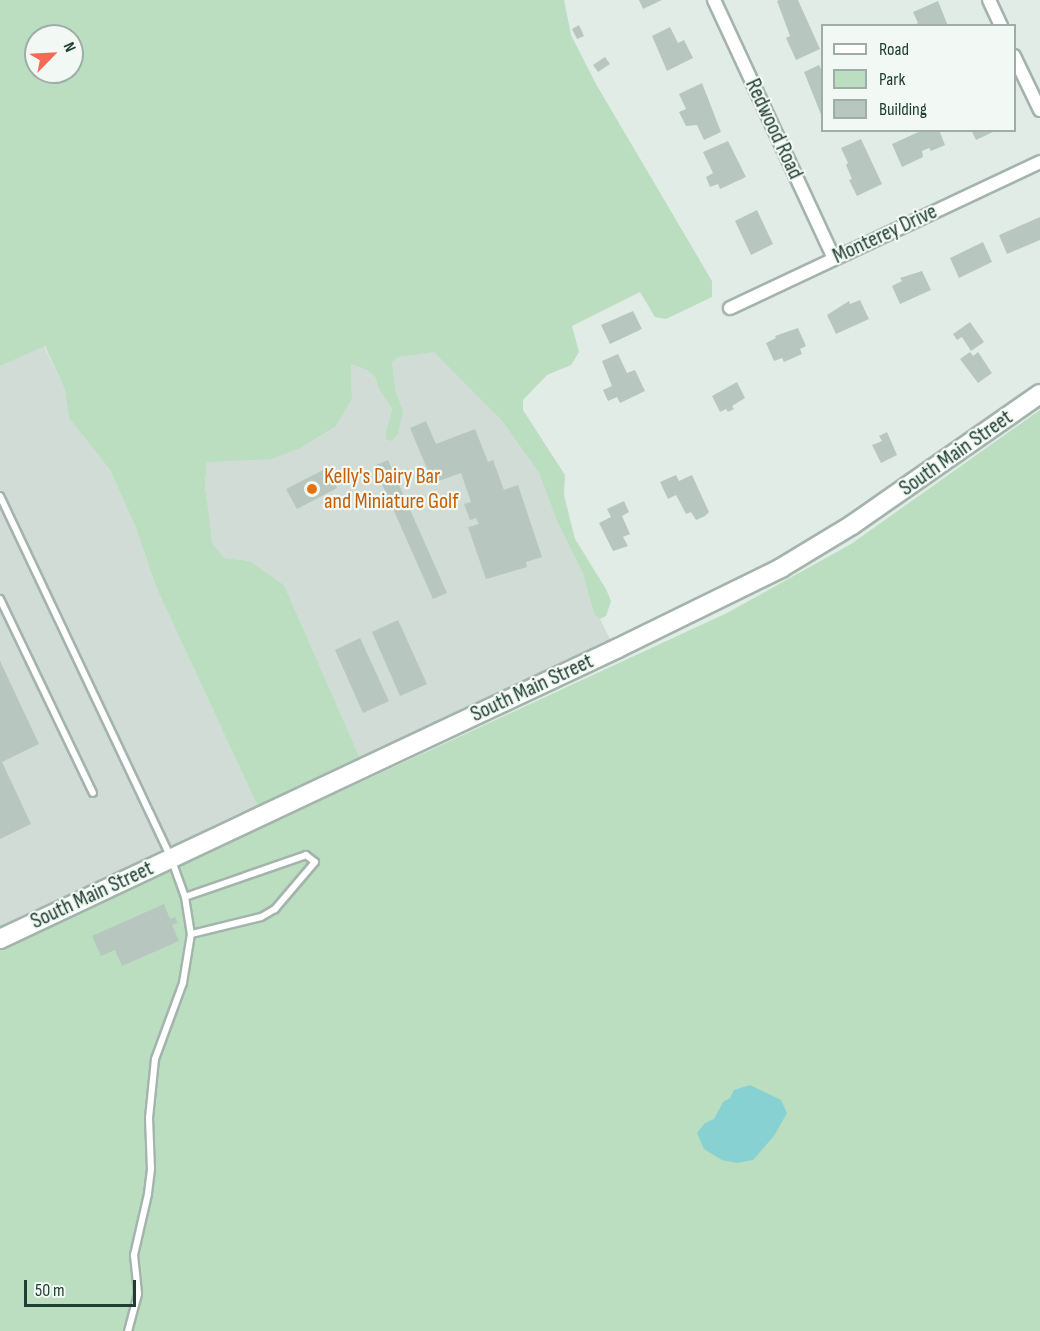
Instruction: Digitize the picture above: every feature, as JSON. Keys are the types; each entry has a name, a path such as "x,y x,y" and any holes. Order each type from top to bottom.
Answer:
{"street":[{"name":"Redwood Road","path":"714,0 834,258"},
{"path":"989,0 999,24"},
{"path":"1016,60 1040,110"},
{"name":"Monterey Drive","path":"730,308 1040,162"},
{"name":"South Main Street","path":"0,939 618,648 780,568 852,525 1040,394"}],"lane":[{"path":"0,496 171,858 185,897 191,934 183,983 155,1059 149,1118 151,1169 148,1194 134,1255 138,1294 128,1331"},
{"path":"0,599 93,793"},
{"path":"185,897 306,855 315,862 275,909 268,914 217,930 191,934"}],"shaded area":[{"path":"44,346 65,390 69,418 110,470 136,528 156,587 259,809 0,930 0,366"},
{"path":"434,351 502,421 539,473 557,521 583,574 594,614 600,619 611,641 360,758 284,585 250,561 224,558 211,543 205,485 207,462 231,459 352,398 351,364 367,370 375,377 379,389 392,409 386,432 403,410 396,392 392,362 399,357"}],"green space":[{"path":"0,0 564,0 571,35 596,84 712,281 712,297 666,319 655,317 640,292 572,326 579,352 571,365 547,375 523,400 523,410 565,475 564,495 575,539 611,601 606,616 600,619 594,614 583,574 557,521 539,473 502,421 434,352 399,357 392,362 396,392 403,410 398,434 392,441 386,439 386,432 392,409 379,389 375,377 367,370 351,364 352,398 336,426 300,448 272,459 207,462 205,485 212,543 224,558 250,561 284,585 360,758 259,809 156,587 136,528 110,470 69,418 65,390 45,346 0,366"},
{"path":"1040,410 1040,1331 0,1331 0,949 727,613 851,544"}],"water":[{"path":"750,1085 781,1100 787,1113 774,1136 753,1160 737,1163 722,1160 704,1149 697,1133 705,1123 714,1119 723,1102 730,1098 734,1090"}],"building":[{"path":"639,0 662,0 643,9"},
{"path":"798,0 820,49 796,60 786,38 790,36 777,1"},
{"path":"938,1 947,24 916,24 918,23 913,12"},
{"path":"579,25 584,36 577,39 572,29"},
{"path":"670,27 678,43 684,40 693,58 667,71 652,36"},
{"path":"605,57 610,64 598,72 593,65"},
{"path":"819,65 821,69 821,114 804,72"},
{"path":"702,83 721,132 704,140 697,125 686,126 679,112 686,109 679,94"},
{"path":"919,132 940,132 945,145 931,151 929,148 922,151 923,157 902,167 892,144"},
{"path":"972,132 993,132 976,140"},
{"path":"861,139 882,184 857,196 849,180 852,179 846,165 848,163 841,148"},
{"path":"728,141 746,177 720,189 718,184 710,187 706,177 713,173 703,152"},
{"path":"757,210 773,244 751,255 735,221"},
{"path":"1040,217 1040,240 1007,254 999,235"},
{"path":"983,242 992,262 959,278 950,258"},
{"path":"922,271 931,290 900,304 892,286 902,281 900,278"},
{"path":"860,300 869,319 836,334 827,315 849,301 850,304"},
{"path":"633,311 642,329 610,344 601,325"},
{"path":"970,322 984,342 971,351 962,337 957,340 953,334"},
{"path":"798,328 806,346 800,349 802,354 784,362 782,358 774,361 766,343 776,338 775,336"},
{"path":"970,352 973,356 978,352 992,373 978,383 960,359"},
{"path":"618,354 627,373 635,370 645,391 620,403 617,397 608,401 603,390 612,386 602,361"},
{"path":"737,382 745,398 732,406 734,409 720,412 712,396"},
{"path":"426,421 436,444 475,429 488,462 493,460 504,490 518,485 542,557 526,562 527,567 486,579 468,527 479,524 476,518 470,520 464,504 471,502 461,473 433,483 410,428"},
{"path":"887,432 897,455 881,463 872,445 882,441 879,436"},
{"path":"388,460 447,593 433,599 374,466"},
{"name":"Kelly's Dairy Bar and Miniature Golf","path":"327,468 337,488 297,509 286,489"},
{"path":"676,475 679,481 692,475 709,512 705,516 696,520 691,512 686,514 676,495 668,499 660,482"},
{"path":"624,501 629,512 622,516 630,534 623,537 628,546 613,551 599,523 611,517 607,509"},
{"path":"398,620 427,684 400,696 372,632"},
{"path":"360,638 389,701 363,713 335,650"},
{"path":"0,661 39,744 2,762 31,824 0,839"},
{"path":"164,904 170,919 175,917 178,923 172,925 179,941 122,966 115,950 101,956 92,936"}],"place":[{"name":"Kelly's Dairy Bar and Miniature Golf","path":"312,489"}]}
